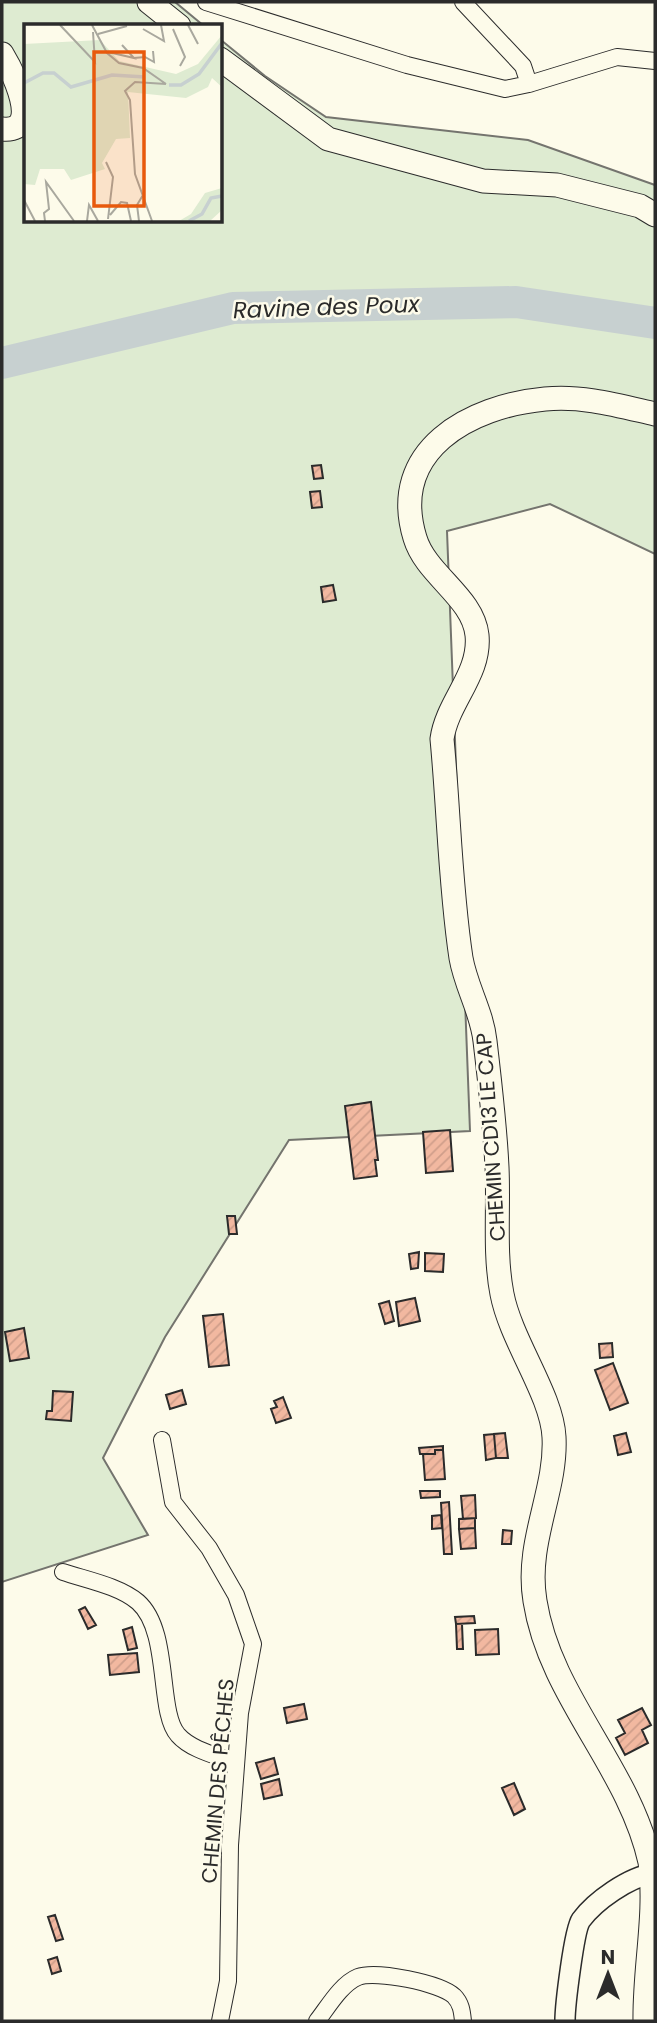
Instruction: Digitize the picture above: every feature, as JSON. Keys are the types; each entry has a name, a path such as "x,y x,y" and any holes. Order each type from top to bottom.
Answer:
{"main road":[{"path":"156,3 177,24"},
{"path":"2,54 23,97 24,112 18,123 8,129 2,129"},
{"path":"222,60 328,139 483,181 557,185 639,206 655,215"},
{"name":"CHEMIN CD13 LE CAP","path":"645,2021 653,1917 652,1874 628,1798 565,1687 542,1632 534,1599 533,1563 540,1514 553,1464 554,1435 548,1409 513,1335 501,1292 497,1167 485,1037 461,956 442,739 444,725 475,663 477,632 472,617 424,558 415,537 409,505 414,475 432,444 457,426 488,413 544,399 575,398 655,414"}],"street":[{"path":"206,2 407,65 505,89 617,57 655,61"},
{"path":"463,2 523,66 529,84"},
{"name":"CHEMIN DES PÊCHES","path":"162,1440 173,1502 209,1548 236,1595 253,1644 240,1713 230,1845 228,1982 220,2021"},
{"path":"63,1572 124,1593 140,1603 150,1620 163,1662 169,1715 177,1735 195,1746 236,1763"},
{"path":"565,2021 580,1921 614,1891 637,1876 652,1874"},
{"path":"317,2021 345,1987 356,1978 373,1973 438,1987 453,1995 461,2007 463,2021"}],"green space":[{"path":"2,2 175,2 202,24 24,24 24,222 222,222 222,41 265,76 326,117 528,140 655,185 655,554 550,504 447,531 470,1131 289,1140 165,1337 103,1458 148,1535 2,1582"}],"building":[{"path":"321,465 323,478 314,479 312,466"},
{"path":"320,491 322,507 312,508 310,492"},
{"path":"333,585 336,600 323,602 321,587"},
{"path":"371,1102 378,1160 375,1160 377,1176 354,1179 345,1106"},
{"path":"450,1130 453,1171 426,1173 423,1132"},
{"path":"227,1216 235,1216 237,1234 229,1234"},
{"path":"419,1252 418,1268 411,1269 409,1254"},
{"path":"425,1253 444,1254 443,1272 425,1271"},
{"path":"415,1298 420,1321 399,1326 396,1302"},
{"path":"389,1301 394,1321 385,1324 379,1304"},
{"path":"223,1314 229,1365 209,1367 203,1316"},
{"path":"24,1328 29,1358 10,1361 5,1332"},
{"path":"612,1343 613,1357 600,1358 599,1344"},
{"path":"613,1363 628,1403 610,1410 595,1370"},
{"path":"182,1390 186,1404 170,1409 166,1395"},
{"path":"53,1391 73,1392 71,1421 46,1419 47,1411 52,1411"},
{"path":"283,1397 291,1418 276,1423 271,1409 277,1407 274,1401"},
{"path":"505,1433 508,1458 496,1458 494,1434"},
{"path":"626,1433 631,1452 618,1455 614,1436"},
{"path":"494,1434 496,1458 486,1460 484,1435"},
{"path":"443,1446 443,1450 435,1450 435,1454 420,1454 419,1448"},
{"path":"435,1450 443,1450 445,1479 425,1480 423,1454 435,1454"},
{"path":"420,1491 440,1491 440,1497 421,1498"},
{"path":"475,1495 476,1518 463,1519 461,1496"},
{"path":"449,1502 452,1554 444,1554 441,1503"},
{"path":"441,1515 442,1528 432,1529 432,1516"},
{"path":"475,1518 475,1528 459,1529 459,1519"},
{"path":"475,1528 476,1548 461,1549 459,1529"},
{"path":"503,1530 512,1531 511,1544 502,1544"},
{"path":"85,1607 96,1625 88,1629 79,1610"},
{"path":"474,1616 475,1623 456,1624 455,1617"},
{"path":"456,1624 462,1624 463,1649 457,1649"},
{"path":"132,1627 137,1648 128,1650 123,1630"},
{"path":"498,1629 499,1654 476,1655 475,1630"},
{"path":"137,1653 139,1672 110,1675 108,1655"},
{"path":"304,1704 307,1719 287,1723 284,1708"},
{"path":"642,1708 651,1725 642,1730 648,1743 625,1755 616,1738 625,1733 618,1720"},
{"path":"274,1758 278,1774 261,1779 256,1763"},
{"path":"279,1779 282,1795 264,1799 261,1784"},
{"path":"514,1783 525,1809 514,1815 502,1788"},
{"path":"55,1915 63,1939 56,1941 48,1917"},
{"path":"57,1957 61,1971 52,1974 48,1960"}],"waterway":[{"name":"Ravine des Poux","path":"2,363 233,308 516,302 655,323"}]}
